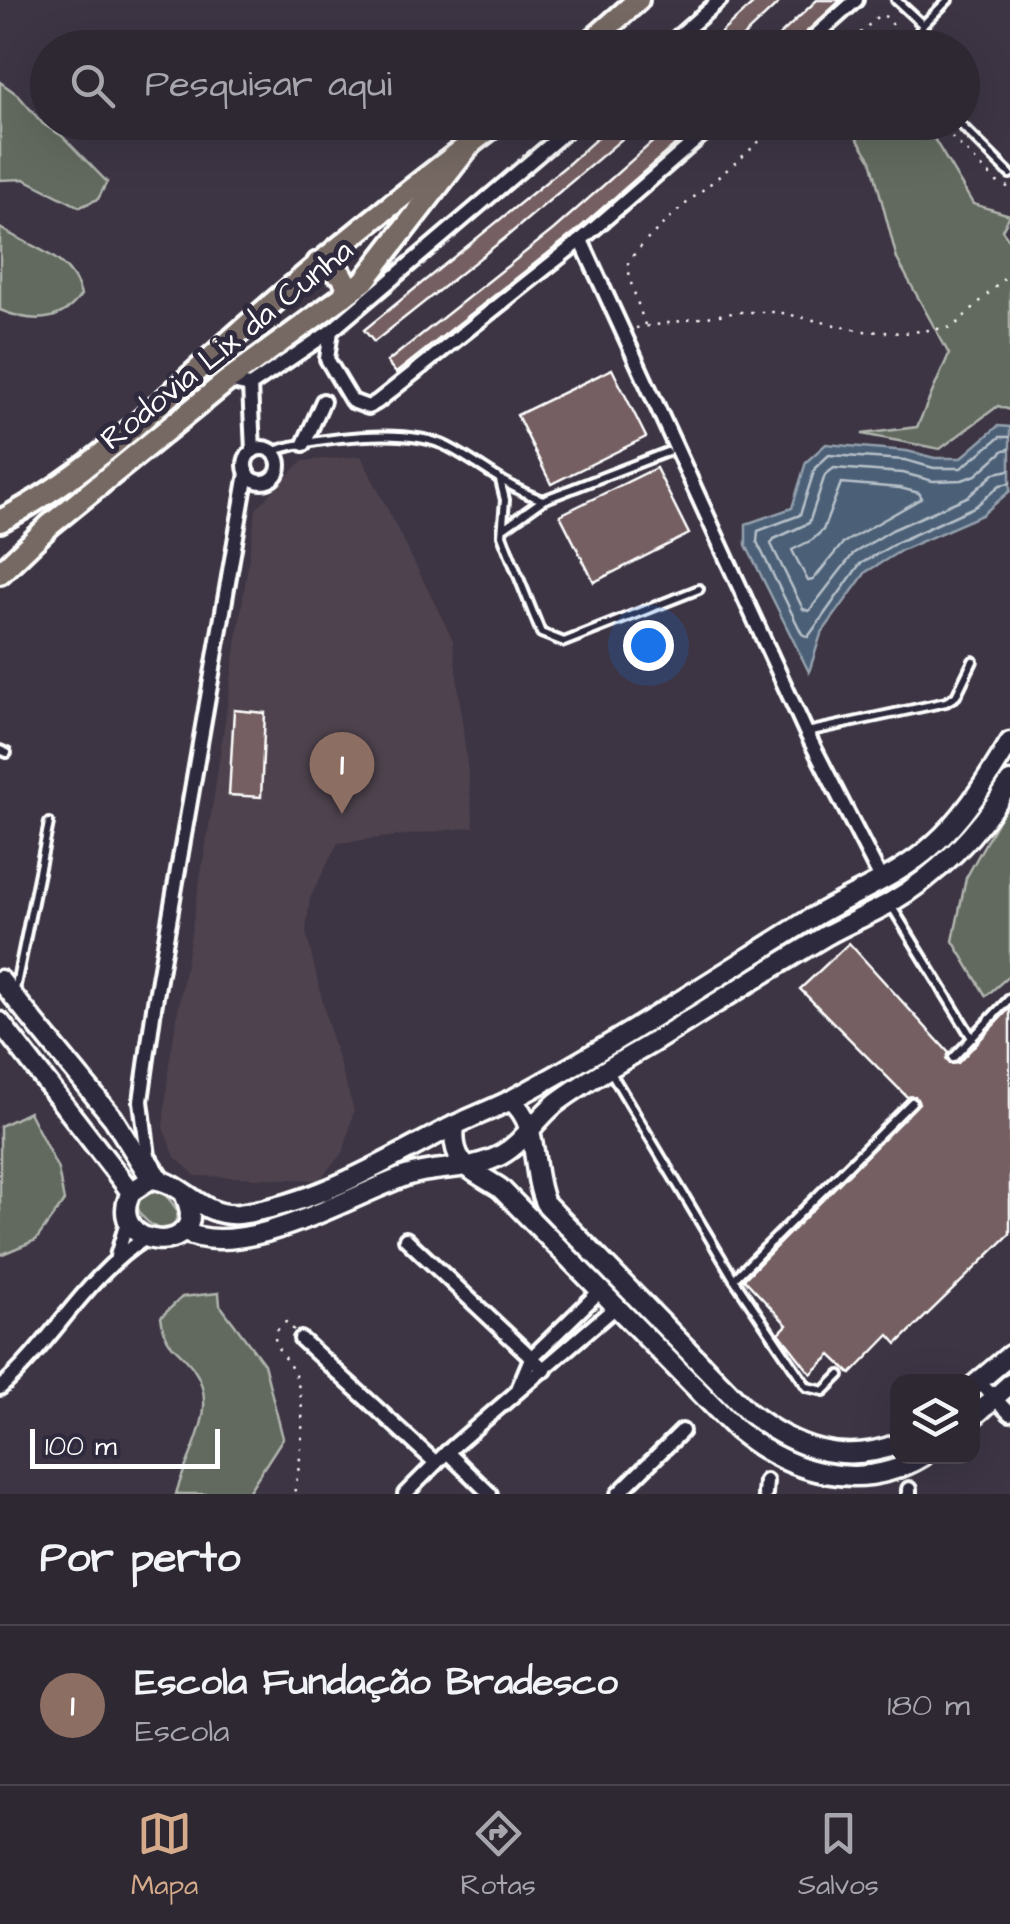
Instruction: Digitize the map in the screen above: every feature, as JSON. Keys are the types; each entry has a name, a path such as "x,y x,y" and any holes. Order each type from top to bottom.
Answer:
{"main road":[{"path":"604,30 638,0"},
{"name":"Rodovia Lix da Cunha","path":"0,522 48,495 121,440 318,263 476,140"},
{"name":"Rodovia Lix da Cunha","path":"0,573 50,524 228,380 364,281 471,144"},
{"path":"318,263 341,274 346,285 344,296"},
{"path":"0,980 113,1118 158,1180 218,1213 234,1214 292,1202 348,1181 510,1100 661,1014 814,916 917,858 972,804 1010,742"},
{"path":"183,1231 209,1239 256,1234 303,1220 404,1177 430,1169 470,1168 510,1150 556,1102 829,934 889,903 970,840 1010,782"},
{"path":"0,1022 131,1192"},
{"path":"510,1100 524,1112 530,1128 537,1186 545,1203 748,1412 790,1440 827,1453 876,1453 890,1447"},
{"path":"454,1125 453,1148 470,1168 500,1188 737,1430 762,1450 813,1473 848,1477 874,1475 912,1464"},
{"path":"158,1180 131,1192 126,1209 128,1219 146,1238 166,1241 183,1231 190,1214 185,1196"},
{"path":"980,1382 1007,1371"},
{"path":"980,1410 993,1398 1007,1371"}],"street":[{"path":"686,30 720,0"},
{"path":"822,30 856,0"},
{"path":"250,386 331,331 556,140"},
{"path":"331,331 326,352 328,364 352,400 368,407 581,240 695,140"},
{"path":"581,240 806,732 880,879"},
{"path":"277,367 282,341"},
{"path":"228,380 250,386"},
{"path":"158,1180 148,1156 141,1100 247,473 245,462 253,450 250,386"},
{"path":"304,444 323,401"},
{"path":"247,473 256,482 274,478 280,462 273,451 253,450"},
{"path":"113,1118 141,1100"},
{"path":"117,1256 128,1219"},
{"path":"0,1388 21,1370 117,1256 146,1238"},
{"path":"406,1239 545,1370"},
{"path":"517,1392 531,1358 602,1289"},
{"path":"406,1494 448,1452 618,1306"},
{"path":"301,1339 436,1463"},
{"path":"980,1387 1010,1414"},
{"path":"618,1494 682,1431"},
{"path":"448,1452 490,1494"}],"lane":[{"path":"896,0 923,25"},
{"path":"920,30 948,0"},
{"path":"976,140 1010,174"},
{"path":"273,451 372,437 421,439 444,444 500,480 543,500"},
{"path":"504,528 543,500 667,452"},
{"path":"500,480 505,500 505,543 541,633 555,641 564,642 699,589"},
{"path":"806,732 946,702 956,696 974,661"},
{"path":"14,996 48,823"},
{"path":"889,903 972,1038"},
{"path":"953,1058 1010,998"},
{"path":"609,1070 734,1280 806,1387 824,1392 840,1375"},
{"path":"734,1280 912,1102"}],"path":[{"path":"864,30 879,15 887,17 893,30"},
{"path":"645,327 628,262 646,238 762,140"},
{"path":"955,140 997,182 1010,188"},
{"path":"622,330 739,312 778,312 862,330 902,333 953,327 1010,273"},
{"path":"294,1494 303,1432 295,1374 278,1351 275,1336 286,1322 301,1339"}],"shaded area":[{"path":"0,82 30,109 30,140 66,140 107,182 98,199 80,207 24,179 0,180"},
{"path":"858,140 935,140 973,204 1010,215 1002,230 1010,241 1010,410 998,406 940,449 862,434 917,427 949,354 897,259 871,160"},
{"path":"0,228 49,254 69,271 81,295 73,305 55,316 34,319 0,310"},
{"path":"361,456 453,640 474,827 338,843 310,898 306,932 354,1110 344,1151 319,1180 196,1176 175,1157 163,1128 169,1064 256,509 302,461"},
{"path":"1010,799 1010,975 986,996 953,941 966,878"},
{"path":"29,1112 58,1169 64,1201 36,1240 0,1255 0,1126"},
{"path":"144,1188 160,1192 172,1202 178,1212 174,1226 159,1229 142,1216 136,1196"},
{"path":"219,1293 220,1305 264,1364 283,1438 247,1494 176,1494 200,1431 204,1399 201,1383 169,1341 161,1317 182,1297"}],"water":[{"path":"998,426 1010,427 1010,491 982,515 902,550 866,572 821,634 809,672 746,545 746,524 792,508 806,462 826,444 961,458"}],"building":[{"path":"757,0 782,0 750,30 724,30"},
{"path":"817,0 841,0 808,30 785,30"},
{"path":"595,140 621,140 374,342 364,330"},
{"path":"655,140 680,140 575,232 396,373 387,362 553,230"},
{"path":"612,369 646,437 551,484 517,415"},
{"path":"656,468 689,534 594,582 560,515"},
{"path":"234,710 265,713 261,797 229,795"},
{"path":"849,943 949,1053 946,1059 950,1064 958,1063 1010,1008 1010,1234 897,1344 889,1335 851,1374 831,1355 811,1374 779,1333 787,1325 744,1279 919,1103 915,1096 907,1097 800,989"}],"place":[{"name":"Escola Fundação Bradesco","path":"342,814"}]}
